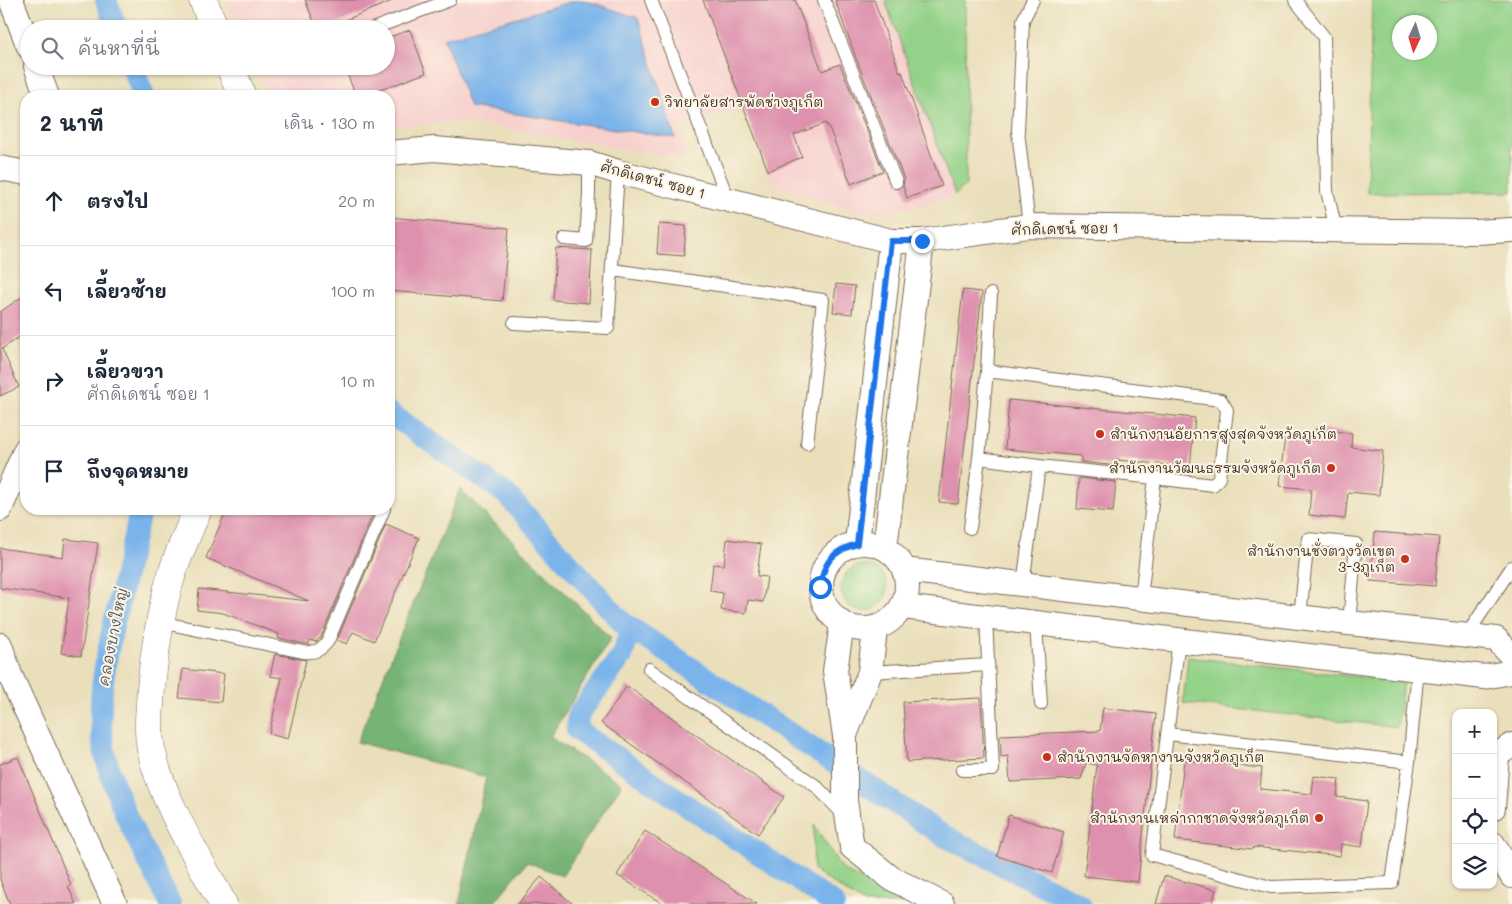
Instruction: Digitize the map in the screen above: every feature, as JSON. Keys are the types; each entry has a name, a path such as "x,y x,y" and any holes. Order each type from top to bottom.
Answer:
{"street":[{"path":"11,0 20,24"},
{"path":"203,0 211,20"},
{"path":"39,75 45,90"},
{"path":"234,75 240,90"},
{"name":"ศักดิเดชน์ ซอย 1","path":"395,152 434,149 589,163 891,241 922,241 1029,226 1476,232 1512,230"},
{"path":"0,168 20,171"},
{"path":"857,544 891,241"},
{"path":"885,548 922,241"},
{"path":"0,509 20,463"},
{"path":"196,515 175,565 160,622 149,718 151,748 162,783 176,817 223,904"},
{"path":"857,544 876,544 885,548 897,558 904,570 908,590 903,607 890,621 875,630 851,628 842,624 832,616 823,602 820,587 822,573 829,561 843,548 857,544"},
{"path":"904,570 1496,639 1512,656"},
{"path":"1084,629 1087,592"},
{"path":"903,607 1484,677 1511,672 1512,670"},
{"path":"1242,648 1247,611"},
{"path":"842,624 835,671 845,736 846,810 852,847 891,878 942,904"},
{"path":"845,736 870,672 875,630"},
{"path":"1410,630 1412,668"},
{"path":"0,645 5,678 115,904"},
{"path":"1494,799 1497,755 1512,745"},
{"path":"1497,851 1512,876"}],"lane":[{"path":"395,20 450,0"},
{"path":"651,0 728,199"},
{"path":"824,0 896,182"},
{"path":"1029,226 1018,131 1023,20 1033,0"},
{"path":"1295,0 1324,37 1327,190 1336,230"},
{"path":"564,239 586,241 589,163"},
{"path":"514,322 608,328 618,172"},
{"path":"612,270 823,300 807,443"},
{"path":"970,528 987,371 991,294"},
{"path":"979,458 1213,485 1220,478 1227,410 1221,400 987,371"},
{"path":"1023,584 1039,466"},
{"path":"1141,598 1155,478"},
{"path":"160,622 315,653 322,649 328,641 381,515"},
{"path":"1300,617 1308,539 1356,544 1349,623"},
{"path":"1466,636 1512,567"},
{"path":"962,770 993,770 986,617"},
{"path":"1036,623 1041,704"},
{"path":"1179,640 1152,855 1271,886 1392,883 1409,762 1412,668"},
{"path":"870,672 988,666"},
{"path":"649,670 816,786 846,810"},
{"path":"1168,734 1409,762"}],"shaded area":[{"name":"วิทยาลัยสารพัดช่างภูเก็ต","path":"225,0 885,0 955,195 916,208 863,213 774,185 743,107 678,127 688,160 467,122 395,126 395,90 266,90 260,75 395,75 395,20 235,20"}],"green space":[{"path":"885,0 965,0 966,185 955,195"},
{"path":"1372,0 1512,0 1512,192 1367,193"},
{"path":"460,489 611,638 550,737 622,784 562,876 527,862 493,904 459,904 486,777 357,742"},
{"path":"864,565 877,569 883,575 887,588 883,601 877,607 864,611 851,607 845,601 841,588 845,575 851,569"},
{"path":"1188,657 1403,682 1397,727 1183,703"},
{"path":"814,825 842,869 904,904 864,904 813,870"}],"water":[{"path":"577,0 584,0 638,18 675,138 470,107 444,38"}],"building":[{"path":"305,0 392,0 345,20 313,20"},
{"path":"703,0 795,0 822,71 840,64 883,171 851,184 826,123 794,135 802,157 768,171"},
{"path":"835,0 874,0 900,73 902,72 942,186 907,198 903,186 904,179"},
{"path":"410,30 426,73 380,90 354,90 348,75 395,75 395,35"},
{"path":"395,218 509,228 502,301 395,292"},
{"path":"659,224 686,226 684,256 657,254"},
{"path":"556,248 592,250 589,303 553,300"},
{"path":"836,284 855,286 852,314 833,312"},
{"path":"963,290 982,292 958,504 939,502"},
{"path":"20,298 20,336 2,349 19,387 0,396 0,312"},
{"name":"สำนักงานอัยการสูงสุดจังหวัดภูเก็ต","path":"1009,400 1195,418 1190,467 1118,460 1118,466 1081,462 1081,456 1005,449"},
{"name":"สำนักงานวัฒนธรรมจังหวัดภูเก็ต","path":"1315,429 1352,433 1351,447 1383,451 1379,495 1348,492 1345,519 1309,515 1311,489 1279,486 1285,437 1314,441"},
{"path":"1079,478 1116,482 1113,512 1077,509"},
{"path":"224,515 372,515 321,637 316,642 310,640 309,644 278,638 279,634 223,613 197,610 199,589 309,601 206,558"},
{"path":"386,524 419,538 374,641 353,632 347,644 337,640"},
{"name":"สำนักงานชั่งตวงวัดเขต 3-3ภูเก็ต","path":"1375,532 1439,537 1435,586 1370,581"},
{"path":"65,539 98,543 81,656 61,653 69,598 0,588 0,548 63,557"},
{"path":"727,539 761,544 757,576 767,577 763,602 748,600 746,613 721,610 723,593 710,591 713,564 724,565"},
{"path":"275,654 306,660 288,739 269,734 282,678 270,676"},
{"path":"183,669 224,674 221,702 179,698"},
{"path":"627,686 784,797 758,834 601,723"},
{"path":"981,698 984,758 907,762 903,702"},
{"path":"1103,708 1156,714 1138,882 1084,876 1097,765 1086,763 1081,779 1010,782 1008,756 1001,757 1000,735 1100,731"},
{"path":"18,757 71,885 68,886 76,904 10,904 0,880 0,764"},
{"path":"1184,760 1262,768 1260,789 1312,794 1314,776 1339,779 1337,797 1367,801 1362,847 1341,844 1340,856 1175,840"},
{"path":"1009,815 1064,832 1052,873 997,856"},
{"path":"645,831 757,904 663,904 617,875"},
{"path":"1164,876 1216,890 1212,904 1156,904"},
{"path":"541,877 573,904 518,904"}],"waterway":[{"path":"106,0 114,20"},
{"path":"136,75 142,90"},
{"path":"395,417 506,494 623,623 944,836 1080,904"},
{"name":"คลองบางใหญ่","path":"140,515 106,660 101,699 102,739 118,796 134,833 170,904"},
{"path":"631,628 622,656 578,715 577,730 834,904"}],"place":[{"name":"วิทยาลัยสารพัดช่างภูเก็ต","path":"655,102"},
{"name":"สำนักงานอัยการสูงสุดจังหวัดภูเก็ต","path":"1100,434"},
{"name":"สำนักงานวัฒนธรรมจังหวัดภูเก็ต","path":"1331,468"},
{"name":"สำนักงานชั่งตวงวัดเขต 3-3ภูเก็ต","path":"1405,559"},
{"name":"สำนักงานจัดหางานจังหวัดภูเก็ต","path":"1047,757"},
{"name":"สำนักงานเหล่ากาชาดจังหวัดภูเก็ต","path":"1319,818"}],"route":[{"path":"820,587 822,573 829,561 843,548 857,544 891,241 922,241"}]}
